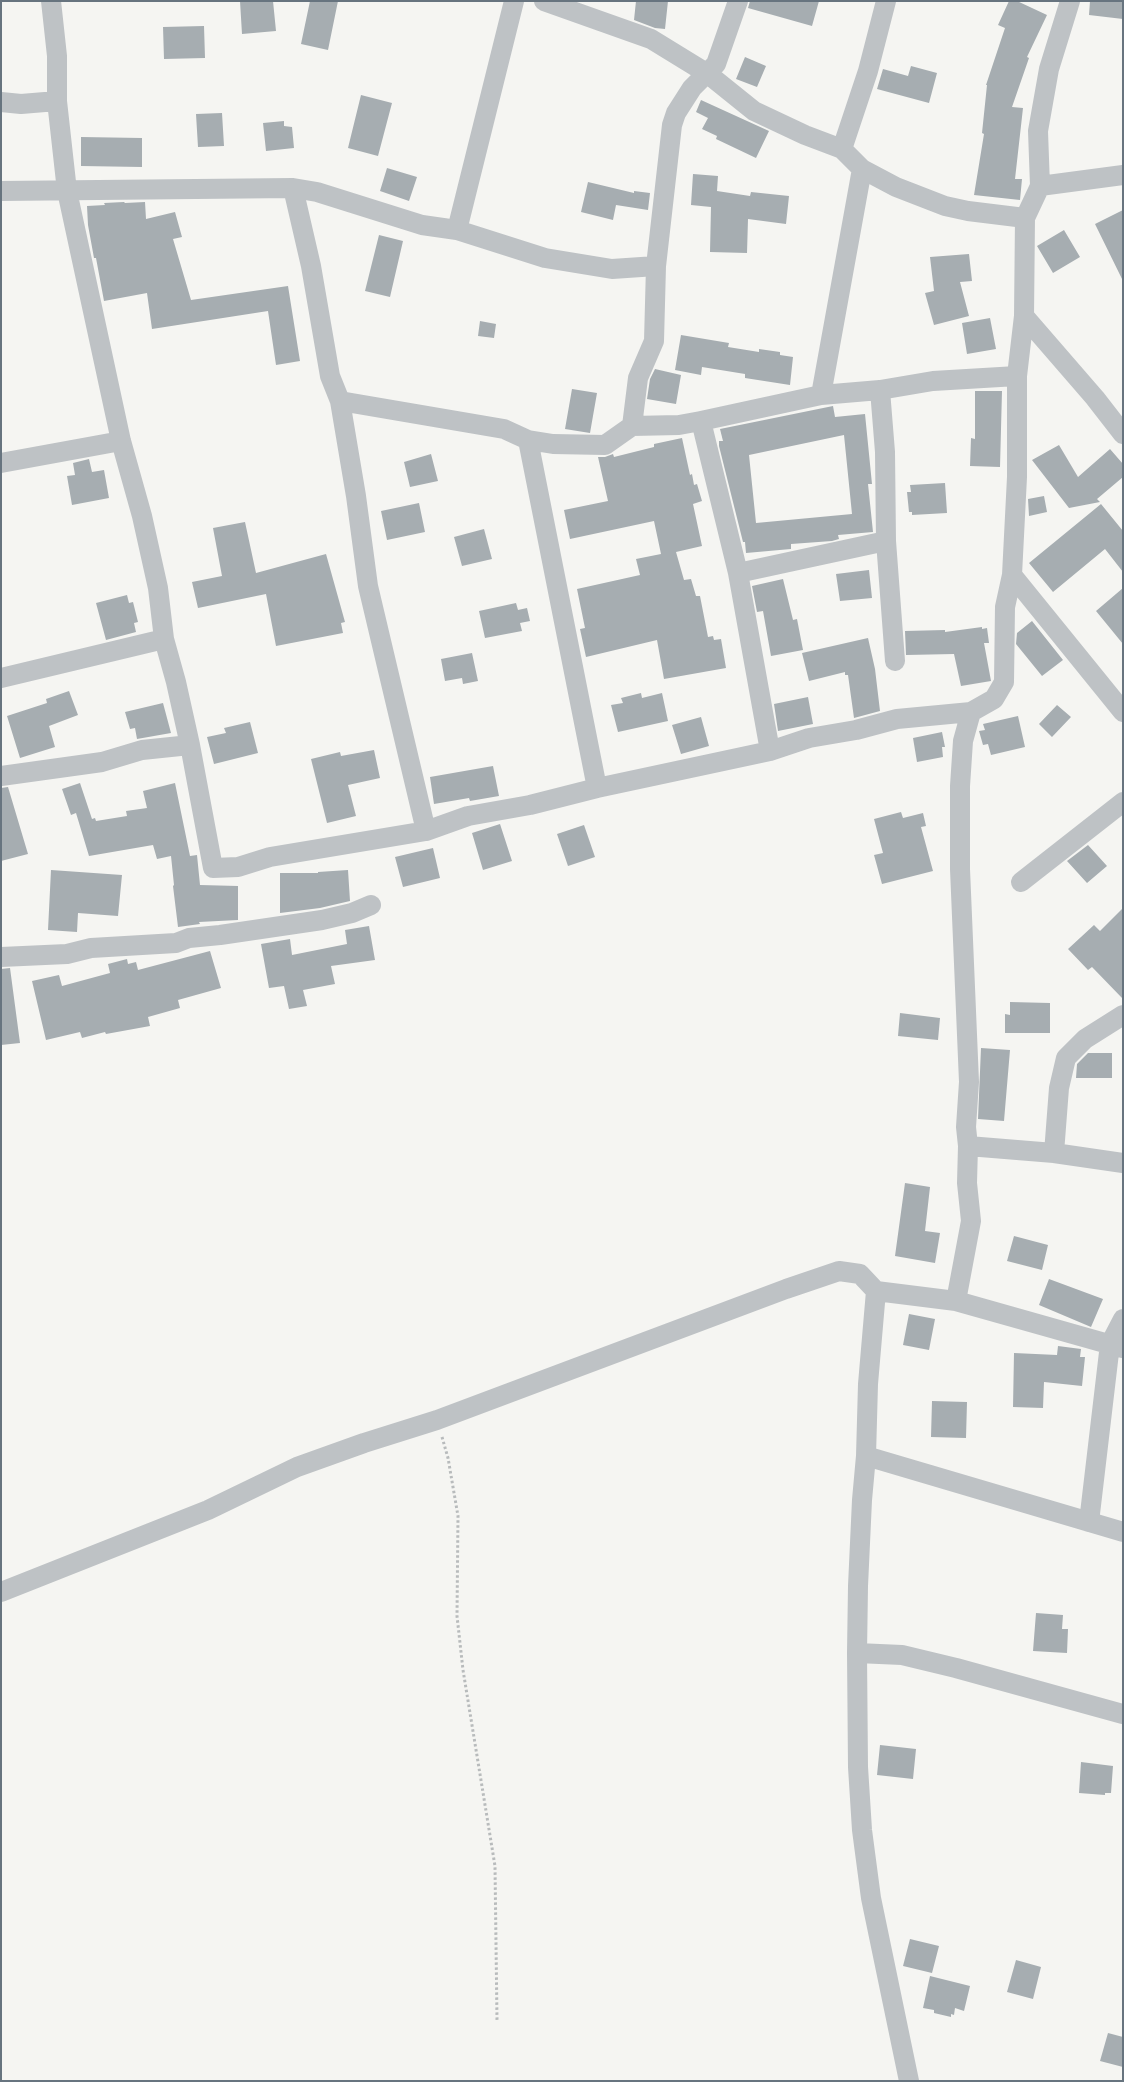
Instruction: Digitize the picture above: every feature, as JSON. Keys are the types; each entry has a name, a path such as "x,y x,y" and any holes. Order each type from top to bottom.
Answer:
{"street":[{"path":"51,1 57,56 57,101 67,191 121,441 142,516 158,588 164,639 190,745 213,868 238,867 270,857 426,831 468,816 530,805 597,788 770,751 809,738 856,730 897,719 972,712 994,698 1004,682 1005,607 1012,576 1017,477 1017,376 1024,316 1025,218 1040,186 1038,131 1049,69 1070,1"},
{"path":"457,230 514,1"},
{"path":"544,1 651,39 708,74 754,111 842,149 862,169 896,187 945,206 968,211 1025,218"},
{"path":"632,426 638,378 654,341 656,266 672,125 676,113 692,88 716,64 738,1"},
{"path":"842,149 868,71 886,1"},
{"path":"1,102 21,104 57,101"},
{"path":"821,394 862,169"},
{"path":"1040,186 1123,174"},
{"path":"293,188 311,266 330,376 340,401 356,496 368,586 426,831"},
{"path":"1,191 293,188 317,192 422,225 457,230 545,258 612,270 656,266"},
{"path":"1024,316 1096,398 1123,434"},
{"path":"340,401 496,427 528,440 553,444 605,445 632,426 679,425 821,394 880,390 933,381 1017,376"},
{"path":"880,390 885,452 886,541 895,660"},
{"path":"701,421 738,573 770,751"},
{"path":"528,440 597,788"},
{"path":"1,463 121,441"},
{"path":"738,573 886,541"},
{"path":"1012,576 1123,712"},
{"path":"1,678 164,639"},
{"path":"956,1301 971,1221 967,1183 968,1146 966,1127 968,1082 960,869 960,786 963,741 972,712"},
{"path":"1,776 102,762 142,750 190,745"},
{"path":"1021,882 1123,802"},
{"path":"1,957 67,954 109,946 176,943 189,938 322,920 352,913 371,905"},
{"path":"1054,1153 1059,1088 1066,1058 1086,1039 1123,1015"},
{"path":"968,1146 1054,1153 1123,1164"},
{"path":"1,1592 208,1510 297,1467 437,1420 786,1289 839,1271 860,1274 876,1291 956,1301 1116,1346"},
{"path":"876,1291 868,1384 857,1653 862,1830 876,1926 909,2081"},
{"path":"1089,1522 1116,1346 1123,1319"},
{"path":"866,1456 1123,1532"},
{"path":"857,1653 902,1656 956,1668 1123,1714"}],"path":[{"path":"437,1420 448,1458 458,1516 457,1616 463,1670 495,1866 497,2020"}],"building":[{"path":"240,1 273,1 276,31 242,34"},
{"path":"310,1 338,1 328,50 301,44"},
{"path":"636,1 668,1 665,29 655,28 634,20"},
{"path":"750,1 819,1 812,26 748,8"},
{"path":"1009,1 1017,1 1047,15 1027,57 1029,58 1012,107 1023,108 1015,179 1022,179 1020,200 974,195 984,134 982,133 986,85 1005,28 998,25"},
{"path":"1090,1 1123,1 1123,19 1089,15"},
{"path":"204,26 205,58 164,59 163,27"},
{"path":"745,57 766,66 757,87 736,79"},
{"path":"911,66 937,73 929,103 877,89 883,69 908,76"},
{"path":"361,95 392,103 378,156 348,148"},
{"path":"701,100 769,131 756,158 716,139 717,136 702,129 708,118 696,112"},
{"path":"222,113 224,146 198,147 196,114"},
{"path":"284,121 284,126 292,127 294,148 266,151 263,123"},
{"path":"81,137 142,138 142,167 81,166"},
{"path":"387,168 417,177 409,201 380,191"},
{"path":"693,174 718,176 717,191 750,196 751,192 789,196 786,224 748,219 747,253 710,252 711,207 691,205"},
{"path":"588,182 634,193 634,191 650,193 648,210 616,205 613,220 581,212"},
{"path":"145,202 146,219 175,212 182,237 173,239 191,300 288,286 300,361 276,365 268,311 152,329 147,293 104,301 88,225 87,206"},
{"path":"1123,210 1123,281 1095,224"},
{"path":"1064,230 1080,257 1053,273 1037,246"},
{"path":"379,235 403,241 390,297 365,291"},
{"path":"969,254 972,281 960,282 969,316 934,325 925,293 934,291 930,257"},
{"path":"990,318 996,349 967,354 962,323"},
{"path":"480,321 496,324 494,338 478,336"},
{"path":"681,335 729,343 728,347 759,352 759,349 780,352 780,355 793,357 790,385 745,378 745,374 702,367 701,375 675,370"},
{"path":"655,369 681,375 676,404 647,399 650,379"},
{"path":"572,389 597,393 590,433 565,429"},
{"path":"975,391 1002,391 1000,467 970,466 971,438 975,439"},
{"path":"833,406 835,417 865,414 872,484 868,484 873,532 838,535 839,539 832,541 791,544 791,549 746,553 745,542 743,542 719,446 719,441 723,441 720,429","holes":["844,435 852,514 756,523 749,455"]},
{"path":"682,438 690,475 692,474 694,485 697,484 702,501 693,504 702,546 676,552 684,580 691,579 696,596 700,596 708,637 713,636 714,640 721,639 726,668 664,679 657,640 586,657 580,629 585,628 577,589 640,575 636,559 661,554 654,521 570,539 564,510 608,501 598,457 613,454 614,457 654,447 654,444"},
{"path":"1059,445 1078,477 1110,449 1123,464 1123,477 1097,499 1100,502 1069,508 1032,460"},
{"path":"431,454 438,481 410,487 404,462"},
{"path":"89,459 92,472 104,470 109,498 72,505 67,476 75,475 73,463"},
{"path":"945,483 947,513 912,515 912,512 909,512 907,492 911,492 910,485"},
{"path":"1044,496 1047,512 1029,516 1028,499"},
{"path":"419,503 425,532 387,540 381,511"},
{"path":"1101,504 1123,531 1123,572 1105,549 1053,592 1029,563"},
{"path":"245,522 256,573 326,554 345,622 341,623 343,633 276,646 266,594 198,608 192,582 222,576 213,528"},
{"path":"484,529 492,559 462,566 454,537"},
{"path":"869,570 872,598 840,601 836,574"},
{"path":"783,579 793,620 797,619 803,650 771,656 763,611 757,612 752,586"},
{"path":"1123,588 1123,644 1096,611"},
{"path":"127,595 129,603 133,602 138,622 134,623 136,632 106,640 96,603"},
{"path":"516,603 518,610 527,608 530,621 520,623 522,631 485,638 479,611"},
{"path":"1032,621 1063,660 1042,676 1016,644 1017,633"},
{"path":"982,627 982,629 987,628 989,643 984,643 991,681 961,686 954,654 906,655 905,631 945,630 945,632"},
{"path":"868,638 875,669 880,711 854,718 848,675 845,675 845,672 809,681 802,653"},
{"path":"472,653 478,681 463,684 462,678 445,681 441,659"},
{"path":"69,691 78,715 49,726 55,747 20,758 7,716 47,703 46,699"},
{"path":"641,693 642,698 662,693 668,721 618,732 611,705 623,703 621,698"},
{"path":"808,697 813,724 778,731 774,704"},
{"path":"163,703 171,733 137,739 135,728 130,729 125,712"},
{"path":"1057,705 1071,717 1052,737 1039,724"},
{"path":"1018,716 1025,747 991,755 988,744 983,745 979,731 985,730 983,724"},
{"path":"701,717 709,746 681,754 672,725"},
{"path":"250,722 258,753 214,764 207,737 226,733 224,728"},
{"path":"942,732 945,747 942,747 943,757 917,762 913,738"},
{"path":"374,750 380,778 348,785 356,816 327,823 311,759 340,752 341,756"},
{"path":"493,766 499,796 470,801 469,798 434,804 430,777"},
{"path":"80,783 92,819 95,818 96,821 127,816 126,811 147,808 143,791 175,783 190,856 197,855 200,885 238,886 238,920 199,922 200,924 178,927 171,856 157,859 153,845 89,856 76,813 71,815 62,789"},
{"path":"8,787 28,854 1,861 1,788"},
{"path":"901,812 903,818 923,813 926,826 921,827 933,871 882,884 874,855 883,853 874,819"},
{"path":"500,824 512,861 483,870 472,833"},
{"path":"584,825 595,857 568,866 557,834"},
{"path":"1088,845 1107,866 1087,883 1067,861"},
{"path":"433,848 440,878 403,887 395,857"},
{"path":"51,870 122,875 118,916 78,913 77,932 48,930"},
{"path":"348,870 350,901 320,908 280,913 280,873 318,873"},
{"path":"1123,908 1123,999 1092,967 1088,970 1068,949 1094,925 1100,931"},
{"path":"369,926 375,960 331,966 335,984 303,990 307,1006 289,1009 284,986 269,988 261,944 290,939 292,955 347,944 345,930"},
{"path":"210,951 221,988 178,1000 180,1008 148,1017 150,1026 106,1034 105,1032 82,1038 80,1032 46,1040 32,981 59,975 62,986 110,973 108,964 127,959 128,964 136,962 138,970"},
{"path":"10,968 20,1043 1,1045 1,969"},
{"path":"1010,1002 1050,1003 1050,1033 1005,1033 1005,1014 1010,1015"},
{"path":"900,1013 940,1018 938,1040 898,1036"},
{"path":"981,1048 1010,1050 1004,1121 978,1119"},
{"path":"1088,1053 1112,1053 1112,1078 1076,1078 1077,1064"},
{"path":"905,1183 930,1187 925,1231 940,1233 935,1263 895,1256"},
{"path":"1014,1236 1048,1245 1042,1270 1007,1261"},
{"path":"1049,1279 1103,1299 1091,1327 1039,1305"},
{"path":"909,1314 935,1319 929,1350 903,1345"},
{"path":"1058,1346 1081,1349 1080,1357 1085,1357 1082,1386 1044,1382 1043,1408 1013,1407 1014,1353 1057,1355"},
{"path":"932,1401 967,1402 966,1438 931,1437"},
{"path":"1036,1613 1063,1615 1062,1629 1068,1629 1067,1653 1033,1651"},
{"path":"880,1745 916,1749 913,1779 877,1775"},
{"path":"1081,1762 1113,1766 1111,1793 1105,1793 1105,1795 1079,1793"},
{"path":"910,1939 939,1946 932,1973 903,1966"},
{"path":"1016,1960 1041,1967 1033,1999 1007,1992"},
{"path":"930,1976 970,1986 964,2011 955,2008 954,2015 951,2014 951,2017 923,2008"},
{"path":"1108,2033 1123,2037 1123,2067 1100,2061"}]}
